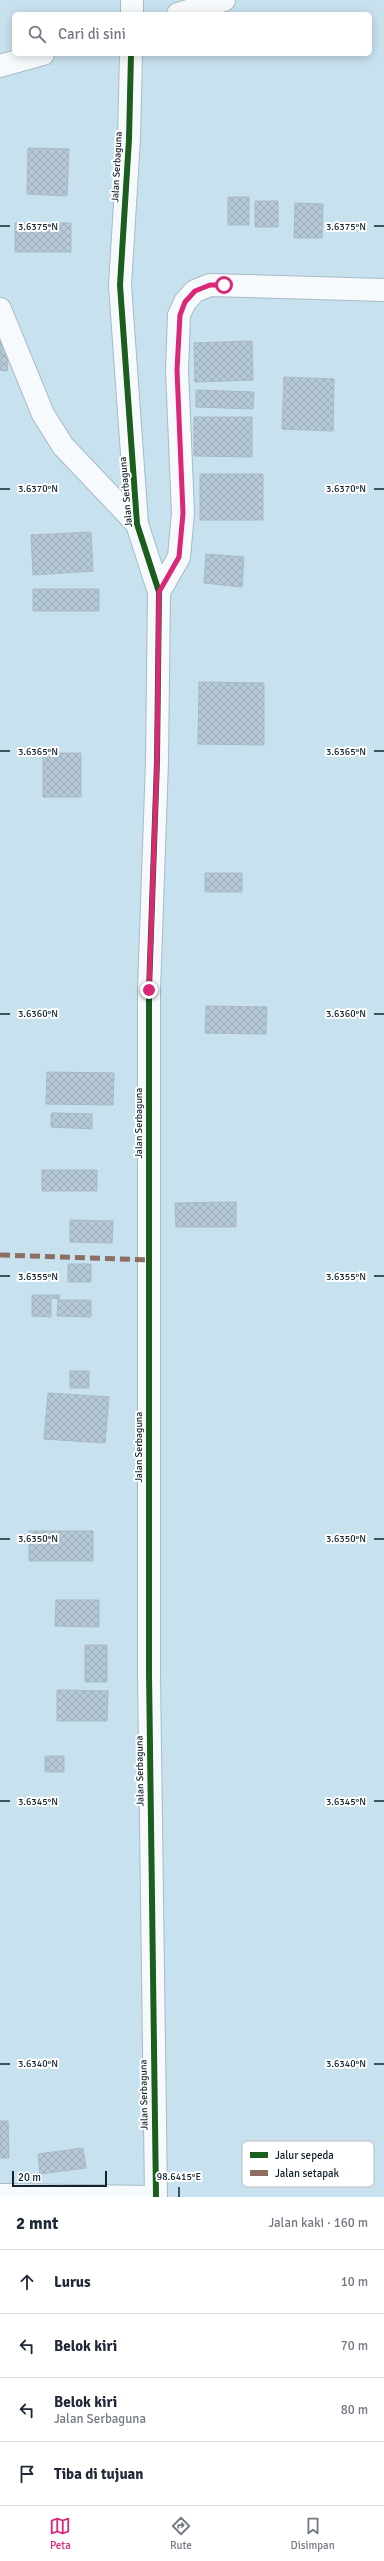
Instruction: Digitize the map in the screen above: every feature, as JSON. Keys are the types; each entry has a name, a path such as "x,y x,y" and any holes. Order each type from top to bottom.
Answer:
{"main road":[{"path":"132,0 132,12"},
{"path":"185,12 224,0"},
{"path":"0,66 36,56"},
{"name":"Jalan Serbaguna","path":"131,56 129,139 120,285 137,524 159,592 157,761 149,990 149,1673 156,2197"},
{"path":"159,592 179,557 183,513 177,370 180,315 185,302 195,291 210,285 384,290"},
{"path":"0,309 43,414 63,446 137,524"},
{"path":"0,2195 156,2197"}],"building":[{"path":"28,148 69,149 67,196 27,194"},
{"path":"228,197 249,197 249,225 228,225"},
{"path":"255,201 278,201 278,227 255,227"},
{"path":"295,203 323,204 322,238 294,238"},
{"path":"15,223 71,223 71,252 15,252"},
{"path":"0,333 10,334 7,371 0,370"},
{"path":"252,341 253,380 195,382 194,343"},
{"path":"284,377 334,379 333,431 282,429"},
{"path":"196,390 254,392 253,409 196,407"},
{"path":"194,417 252,417 252,457 194,456"},
{"path":"200,474 263,474 263,520 200,520"},
{"path":"91,532 93,571 33,575 31,535"},
{"path":"206,554 244,557 242,587 204,583"},
{"path":"33,589 99,589 99,611 33,611"},
{"path":"199,682 264,683 264,745 198,744"},
{"path":"43,753 81,753 81,797 43,797"},
{"path":"205,873 242,873 242,892 205,892"},
{"path":"206,1006 267,1007 266,1034 205,1033"},
{"path":"47,1072 114,1073 113,1105 46,1104"},
{"path":"51,1113 92,1114 92,1129 51,1127"},
{"path":"42,1170 97,1170 97,1191 42,1191"},
{"path":"236,1202 236,1227 176,1227 175,1203"},
{"path":"70,1220 113,1221 112,1243 70,1242"},
{"path":"68,1264 91,1264 91,1282 68,1282"},
{"path":"32,1295 60,1295 59,1299 51,1298 51,1317 32,1316"},
{"path":"58,1300 91,1300 91,1317 57,1316"},
{"path":"70,1371 89,1371 89,1388 70,1388"},
{"path":"48,1393 109,1397 105,1443 44,1439"},
{"path":"29,1531 93,1531 93,1561 29,1561"},
{"path":"56,1600 99,1600 99,1627 55,1626"},
{"path":"85,1645 107,1645 107,1682 85,1682"},
{"path":"57,1690 108,1691 107,1721 57,1721"},
{"path":"45,1756 64,1756 64,1772 45,1772"},
{"path":"0,2121 8,2121 9,2158 0,2158"},
{"path":"83,2148 86,2168 40,2174 38,2154"}],"marked path":[{"path":"0,1255 149,1260"}],"cycle path":[{"path":"131,56 129,139 120,285 137,524 159,592 157,761 149,990 149,1673 156,2197"}],"route":[{"path":"149,990 157,761 159,592 179,557 183,513 177,370 180,315 185,302 195,291 210,285 224,285"}]}
